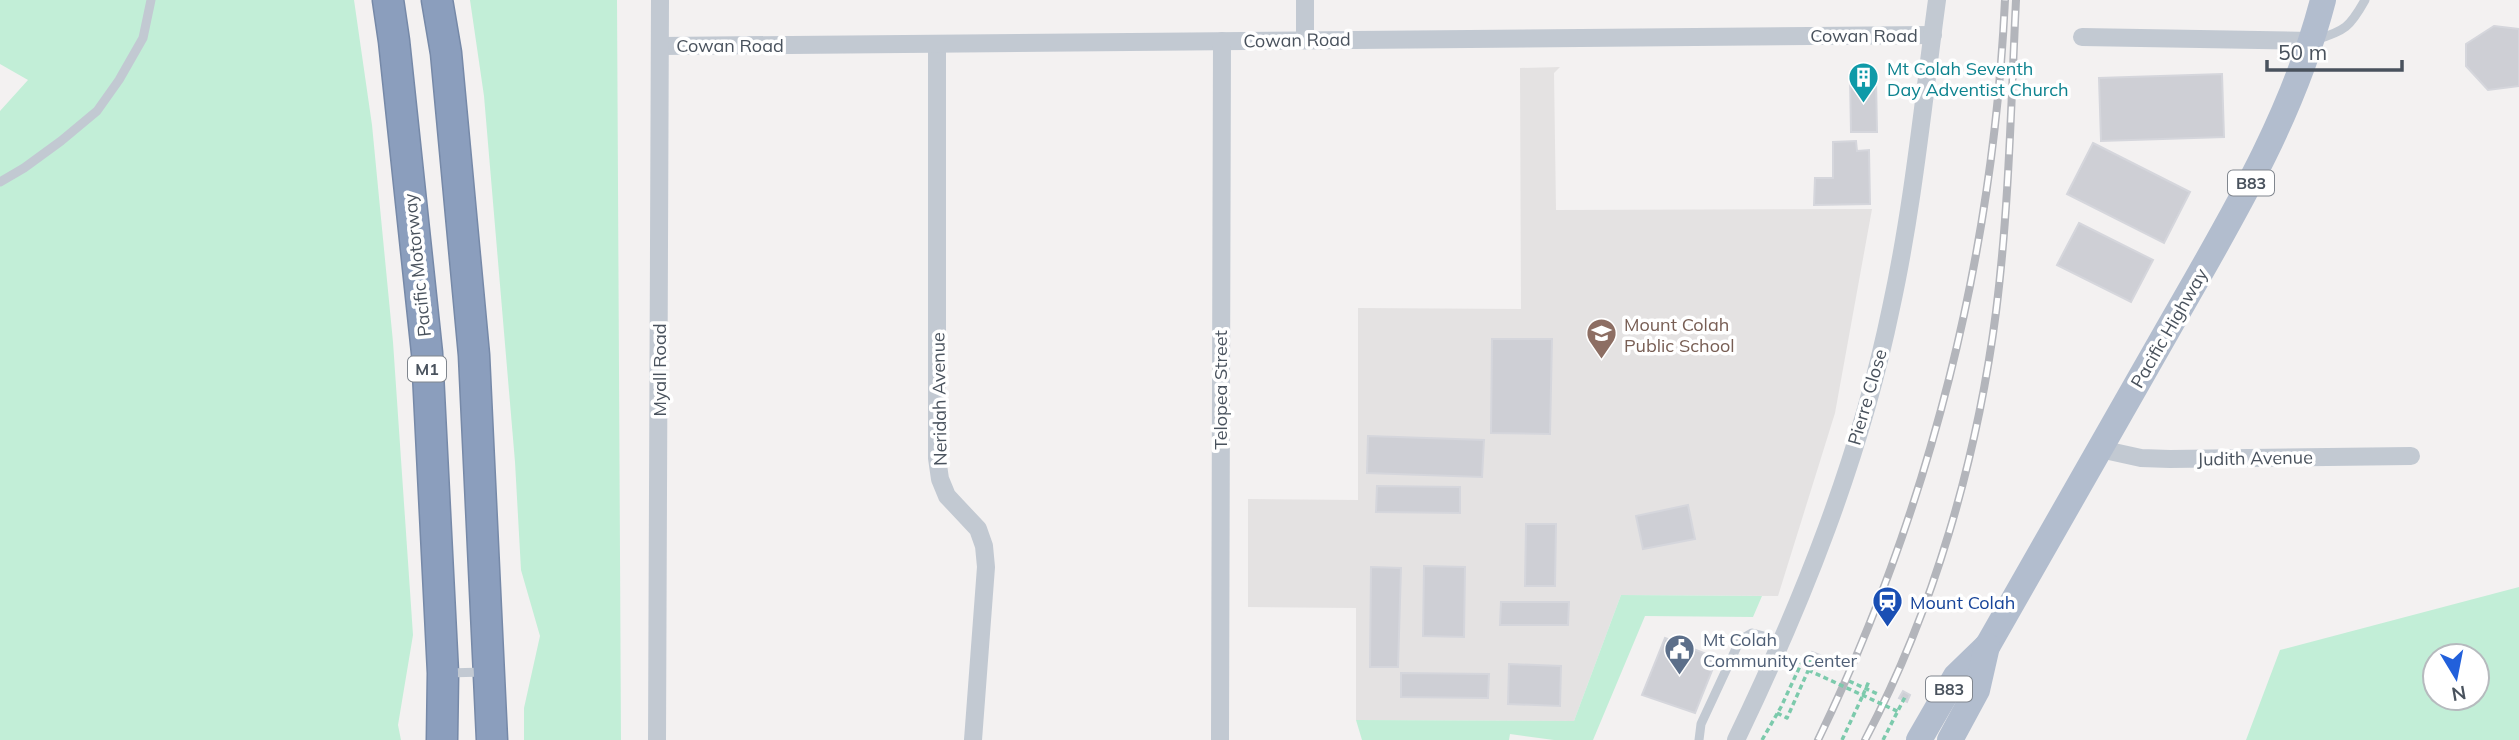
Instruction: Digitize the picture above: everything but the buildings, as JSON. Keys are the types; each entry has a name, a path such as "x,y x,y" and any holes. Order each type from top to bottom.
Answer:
{"highway":[{"name":"Pacific Motorway","path":"388,0 426,353 443,673 442,740"},
{"path":"437,0 446,52 474,355 491,672 492,740"}],"main road":[{"name":"Pacific Highway","path":"1950,740 1977,690 1988,645 2252,181 2293,93 2312,41 2323,0"},
{"name":"Pacific Highway","path":"1919,740 1956,676 1988,645"}],"street":[{"name":"Myall Road","path":"657,740 660,0"},
{"path":"1305,0 1306,40"},
{"name":"Pierre Close","path":"1736,740 1783,640 1837,501 1865,411 1891,310 1906,230 1937,0"},
{"name":"Cowan Road","path":"661,46 1933,35"},
{"path":"2082,37 2312,41"},
{"name":"Telopea Street","path":"1220,740 1222,41"},
{"name":"Neridah Avenue","path":"937,44 937,458 940,479 947,496 978,529 984,546 986,566 973,740"},
{"name":"Judith Avenue","path":"2100,449 2141,458 2170,460 2411,456"}],"lane":[{"path":"0,182 61,141 97,111 144,38 150,0"},
{"path":"2312,41 2334,34 2353,23 2365,0"},
{"path":"1699,740 1701,724 1740,640 1752,633 1783,640"},
{"path":"443,673 491,672"}],"path":[{"path":"1762,740 1801,664 1811,662 1815,657 1787,718 1777,713"},
{"path":"1808,670 1899,712"},
{"path":"1849,681 1881,695"},
{"path":"1842,740 1869,681 1867,689"},
{"path":"1884,740 1905,696 1903,705 1911,709"}],"shaded area":[{"name":"Mount Colah Public School","path":"1560,67 1554,73 1556,210 1872,209 1835,413 1778,596 1621,595 1574,721 1356,720 1356,608 1248,607 1248,499 1358,500 1358,308 1521,309 1520,68"}],"green space":[{"path":"0,0 354,0 372,125 393,342 413,635 398,725 401,740 0,740 0,111 28,80 0,64"},
{"path":"470,0 617,0 621,740 524,740 524,708 540,636 521,570 515,462 484,96"},
{"path":"2519,587 2519,740 2246,740 2280,650"},
{"path":"1621,595 1762,596 1753,617 1645,616 1593,740 1554,740 1510,734 1509,740 1362,740 1356,720 1574,721"}],"railway":[{"path":"1818,740 1858,652 1893,563 1923,472 1949,379 1970,285 1986,191 1998,96 2005,0"},
{"path":"1865,740 1890,690 1932,586 1949,532 1977,422 1996,312 2004,234 2016,0"}],"place":[{"name":"Mt Colah Seventh Day Adventist Church","path":"1864,105"},
{"name":"Mount Colah Public School","path":"1601,361"},
{"name":"Mount Colah","path":"1887,629"},
{"name":"Mt Colah Community Center","path":"1680,676"}]}
